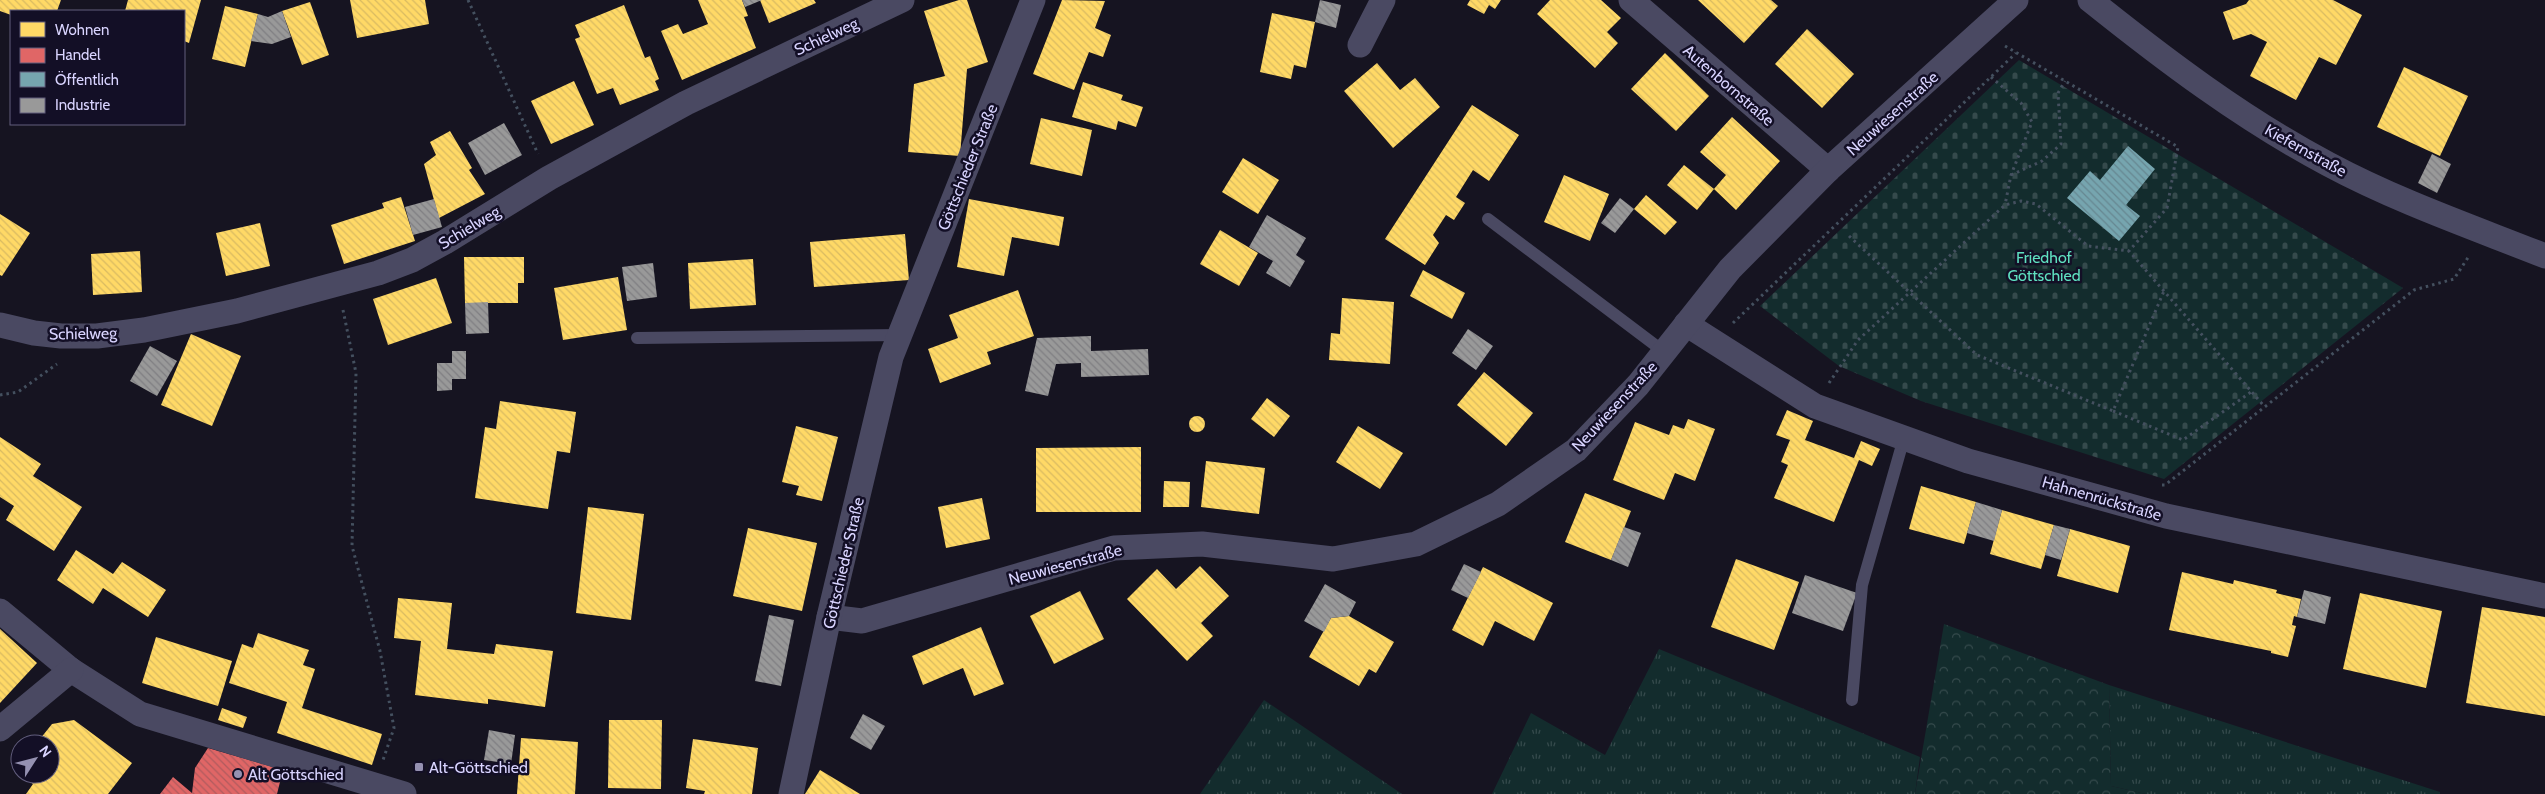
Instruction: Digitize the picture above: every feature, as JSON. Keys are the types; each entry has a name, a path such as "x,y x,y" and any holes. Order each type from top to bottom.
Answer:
{"street":[{"name":"Schielweg","path":"0,325 34,333 96,336 144,330 238,311 338,285 412,260 446,242 549,178 686,103 902,0"},
{"name":"Göttschieder Straße","path":"791,794 891,356 1034,0"},
{"path":"1360,45 1383,0"},
{"name":"Autenbornstraße","path":"1631,0 1828,170"},
{"name":"Neuwiesenstraße","path":"830,617 862,621 1114,548 1202,544 1333,559 1416,544 1498,504 1576,450 1638,385 1730,269 1828,170 2016,0"},
{"name":"Kiefernstraße","path":"2090,0 2246,116 2328,164 2416,206 2545,256"},
{"name":"Hahnenrückstraße","path":"1686,324 1815,406 1968,461 2166,516 2545,596"},
{"path":"0,610 71,670 140,714 404,794"},
{"path":"0,729 71,670"}],"lane":[{"path":"1488,219 1664,351"},
{"path":"637,338 901,335"},
{"path":"1852,700 1862,584 1904,438"}],"path":[{"path":"468,0 549,178"},
{"path":"1981,32 2178,147 2167,208 2129,251"},
{"path":"1713,342 2016,53"},
{"path":"1990,77 2021,103 2032,122 2011,175 2005,205"},
{"path":"2011,175 2042,161 2061,144 2058,93 2065,81"},
{"path":"1815,406 1839,366 1858,340 2005,205 2021,201 2036,204 2088,246 2129,251 2264,406"},
{"path":"2156,483 2165,485 2414,290 2454,279 2484,232"},
{"path":"1849,236 1977,355 2183,440 2251,392"},
{"path":"338,285 356,373 352,546 380,651 394,728 374,785"},
{"path":"2112,411 2164,291"},
{"path":"0,395 18,392 96,336"}],"green space":[{"name":"Friedhof Göttschied","path":"2019,60 2403,288 2164,479 1921,401 1839,366 1760,306"},
{"path":"1944,624 2109,685 2111,786 2146,794 1915,794"},
{"path":"1659,649 1920,757 1915,794 1492,794 1531,713 1605,755"},
{"path":"2109,685 2440,792 2440,794 2146,794 2111,786"},
{"path":"1264,700 1402,794 1200,794"}],"building: Wohnen":[{"path":"0,0 61,0 57,10 10,10 10,15 0,11"},
{"path":"128,0 201,0 189,43 185,41 185,10 125,10"},
{"path":"350,0 425,0 429,24 357,38"},
{"path":"698,0 742,0 748,16 744,17 756,48 682,80 661,31 678,24 683,34 708,24"},
{"path":"760,0 814,0 816,3 769,23"},
{"path":"959,0 967,0 988,62 967,69 960,156 908,152 914,84 945,76 924,11"},
{"path":"1062,0 1105,1 1095,28 1111,35 1103,57 1089,52 1074,90 1033,74"},
{"path":"1470,0 1501,0 1495,9 1489,5 1484,14 1467,5"},
{"path":"1550,0 1601,0 1621,18 1607,32 1618,43 1595,68 1537,14"},
{"path":"1698,0 1771,0 1778,6 1744,43"},
{"path":"2249,0 2333,0 2362,15 2336,65 2319,57 2296,100 2250,76 2267,42 2251,34 2233,40 2223,12 2246,4"},
{"path":"310,2 329,55 302,65 282,11"},
{"path":"624,5 645,58 650,56 659,79 655,81 659,90 620,105 613,88 597,94 575,39 580,37 575,25"},
{"path":"225,6 258,14 245,67 212,59"},
{"path":"1272,13 1315,22 1306,68 1294,65 1291,79 1260,72"},
{"path":"1807,29 1854,74 1822,108 1775,64"},
{"path":"1665,53 1709,96 1676,131 1631,89"},
{"path":"1377,63 1400,90 1415,78 1440,107 1393,148 1344,91"},
{"path":"2404,67 2468,96 2440,156 2377,127"},
{"path":"574,81 594,125 551,144 531,101"},
{"path":"1083,82 1123,95 1121,100 1143,107 1136,127 1118,121 1116,130 1072,117"},
{"path":"1472,105 1519,135 1489,181 1473,170 1456,197 1465,203 1454,220 1446,215 1433,235 1439,243 1425,265 1385,239"},
{"path":"1732,117 1780,161 1736,210 1714,189 1726,175 1700,152"},
{"path":"1041,118 1092,130 1082,176 1030,164"},
{"path":"450,131 472,168 469,170 485,194 439,218 424,164 436,155 430,142"},
{"path":"1243,158 1279,180 1258,214 1222,192"},
{"path":"1684,165 1714,189 1697,210 1667,185"},
{"path":"1564,175 1609,194 1590,241 1544,222"},
{"path":"1646,195 1677,222 1665,235 1634,209"},
{"path":"401,197 415,241 344,264 331,225 384,208 382,203"},
{"path":"969,199 1064,217 1059,246 1012,237 1004,276 957,267"},
{"path":"0,214 30,233 2,276 0,275"},
{"path":"260,223 270,266 226,276 216,233"},
{"path":"1220,230 1258,253 1239,286 1200,264"},
{"path":"905,234 909,280 814,287 810,242"},
{"path":"140,251 142,292 93,295 91,254"},
{"path":"464,257 524,257 524,283 518,283 518,303 465,303"},
{"path":"753,259 756,305 690,309 688,263"},
{"path":"1423,270 1465,293 1452,319 1410,296"},
{"path":"618,277 627,330 563,340 554,288"},
{"path":"436,278 452,323 388,345 373,299"},
{"path":"1018,290 1034,336 987,352 991,364 940,383 928,349 958,338 949,315"},
{"path":"1342,298 1394,302 1390,364 1329,360 1331,333 1340,334"},
{"path":"191,334 241,356 212,426 161,405"},
{"path":"1484,372 1533,413 1506,446 1457,405"},
{"path":"1267,398 1290,416 1274,437 1251,419"},
{"path":"500,401 576,412 570,453 557,451 548,509 475,498 485,427 496,429"},
{"path":"1787,410 1813,421 1805,440 1854,458 1861,441 1880,449 1872,466 1859,460 1834,522 1774,498 1788,465 1781,462 1790,440 1776,435"},
{"path":"1194,416 1200,416 1205,421 1203,430 1194,432 1189,427 1189,421"},
{"path":"1688,419 1715,429 1695,481 1675,473 1664,500 1613,480 1635,422 1669,435 1673,425 1684,429"},
{"path":"796,426 838,437 822,501 796,495 799,486 782,482"},
{"path":"1358,426 1403,453 1380,489 1336,462"},
{"path":"0,437 41,464 33,476 82,507 54,551 6,520 14,506 0,497"},
{"path":"1141,447 1141,512 1036,512 1036,448"},
{"path":"1206,461 1265,468 1259,514 1201,507"},
{"path":"1164,481 1190,482 1189,507 1163,507"},
{"path":"1921,486 1976,502 1964,544 1909,529"},
{"path":"1585,493 1631,511 1611,560 1565,542"},
{"path":"982,498 990,539 946,548 938,507"},
{"path":"588,507 644,514 631,620 576,613"},
{"path":"2002,510 2054,525 2041,569 1990,554"},
{"path":"748,528 817,543 802,611 733,596"},
{"path":"2070,529 2130,546 2118,593 2057,576"},
{"path":"76,550 113,574 122,562 166,590 148,617 103,588 93,604 57,580"},
{"path":"1736,559 1799,582 1774,650 1711,627"},
{"path":"1200,566 1229,596 1201,623 1213,636 1187,661 1127,599 1157,569 1176,589"},
{"path":"1483,567 1553,603 1534,641 1495,621 1483,646 1452,630"},
{"path":"2182,572 2233,584 2234,580 2277,590 2276,593 2301,599 2297,617 2294,616 2292,625 2296,626 2288,657 2271,653 2271,651 2169,630"},
{"path":"1080,591 1104,639 1054,664 1030,616"},
{"path":"2360,593 2442,611 2426,688 2343,669"},
{"path":"398,598 452,603 447,649 494,654 496,644 553,651 545,707 488,699 488,704 415,695 421,641 394,638"},
{"path":"2482,607 2545,617 2545,716 2466,703"},
{"path":"1349,616 1394,642 1376,673 1369,669 1359,686 1309,657 1331,618"},
{"path":"981,627 1004,684 974,696 963,668 923,685 912,656"},
{"path":"0,629 37,663 0,703"},
{"path":"258,633 309,650 303,665 315,669 302,708 382,734 372,765 277,733 287,702 229,683 242,644 253,648"},
{"path":"156,637 232,661 218,706 142,683"},
{"path":"222,708 247,717 243,728 218,720"},
{"path":"74,720 132,763 108,794 26,794 33,784 60,784 60,734 44,734 52,724"},
{"path":"609,720 662,720 661,789 608,788"},
{"path":"521,738 578,742 575,794 517,794"},
{"path":"693,739 758,748 752,794 704,794 705,791 686,788"},
{"path":"820,770 860,794 805,794"}],"building: Handel":[{"name":"Alt Göttschied","path":"208,748 283,770 277,794 160,794 173,777 192,793 195,768"}],"building: Öffentlich":[{"path":"2128,146 2155,169 2126,205 2140,216 2119,241 2067,198 2090,171 2100,180"}],"building: Industrie":[{"path":"742,0 762,0 745,7"},
{"path":"1320,0 1341,5 1336,28 1315,22"},
{"path":"282,11 291,37 272,44 251,41 258,14 268,17"},
{"path":"504,123 522,155 485,175 468,143"},
{"path":"2432,154 2451,164 2437,193 2418,183"},
{"path":"1620,198 1634,209 1615,233 1601,223"},
{"path":"434,199 442,227 413,235 405,207"},
{"path":"1267,215 1306,238 1296,255 1305,261 1290,287 1266,273 1273,261 1249,247"},
{"path":"653,263 657,297 627,301 622,267"},
{"path":"488,302 489,333 466,334 465,303"},
{"path":"1468,329 1493,346 1476,370 1452,353"},
{"path":"1091,336 1091,351 1148,349 1149,375 1081,377 1081,363 1056,364 1048,396 1025,391 1037,338"},
{"path":"150,346 177,361 157,396 130,381"},
{"path":"452,351 466,351 466,379 452,379 452,390 437,391 437,363 452,363"},
{"path":"1976,502 2002,510 1994,541 1967,533"},
{"path":"2054,525 2070,529 2061,560 2045,555"},
{"path":"1624,527 1641,533 1628,567 1611,560"},
{"path":"1464,564 1481,572 1468,598 1451,590"},
{"path":"1805,575 1857,593 1843,631 1792,613"},
{"path":"1325,584 1356,602 1349,616 1331,618 1324,632 1304,621"},
{"path":"2304,590 2331,597 2325,624 2297,617"},
{"path":"769,615 794,620 781,686 755,681"},
{"path":"863,714 885,726 871,750 850,738"},
{"path":"489,730 515,735 511,764 484,760"}],"place":[{"name":"Alt-Göttschied","path":"419,767"},
{"name":"Alt Göttschied","path":"238,774"}]}
